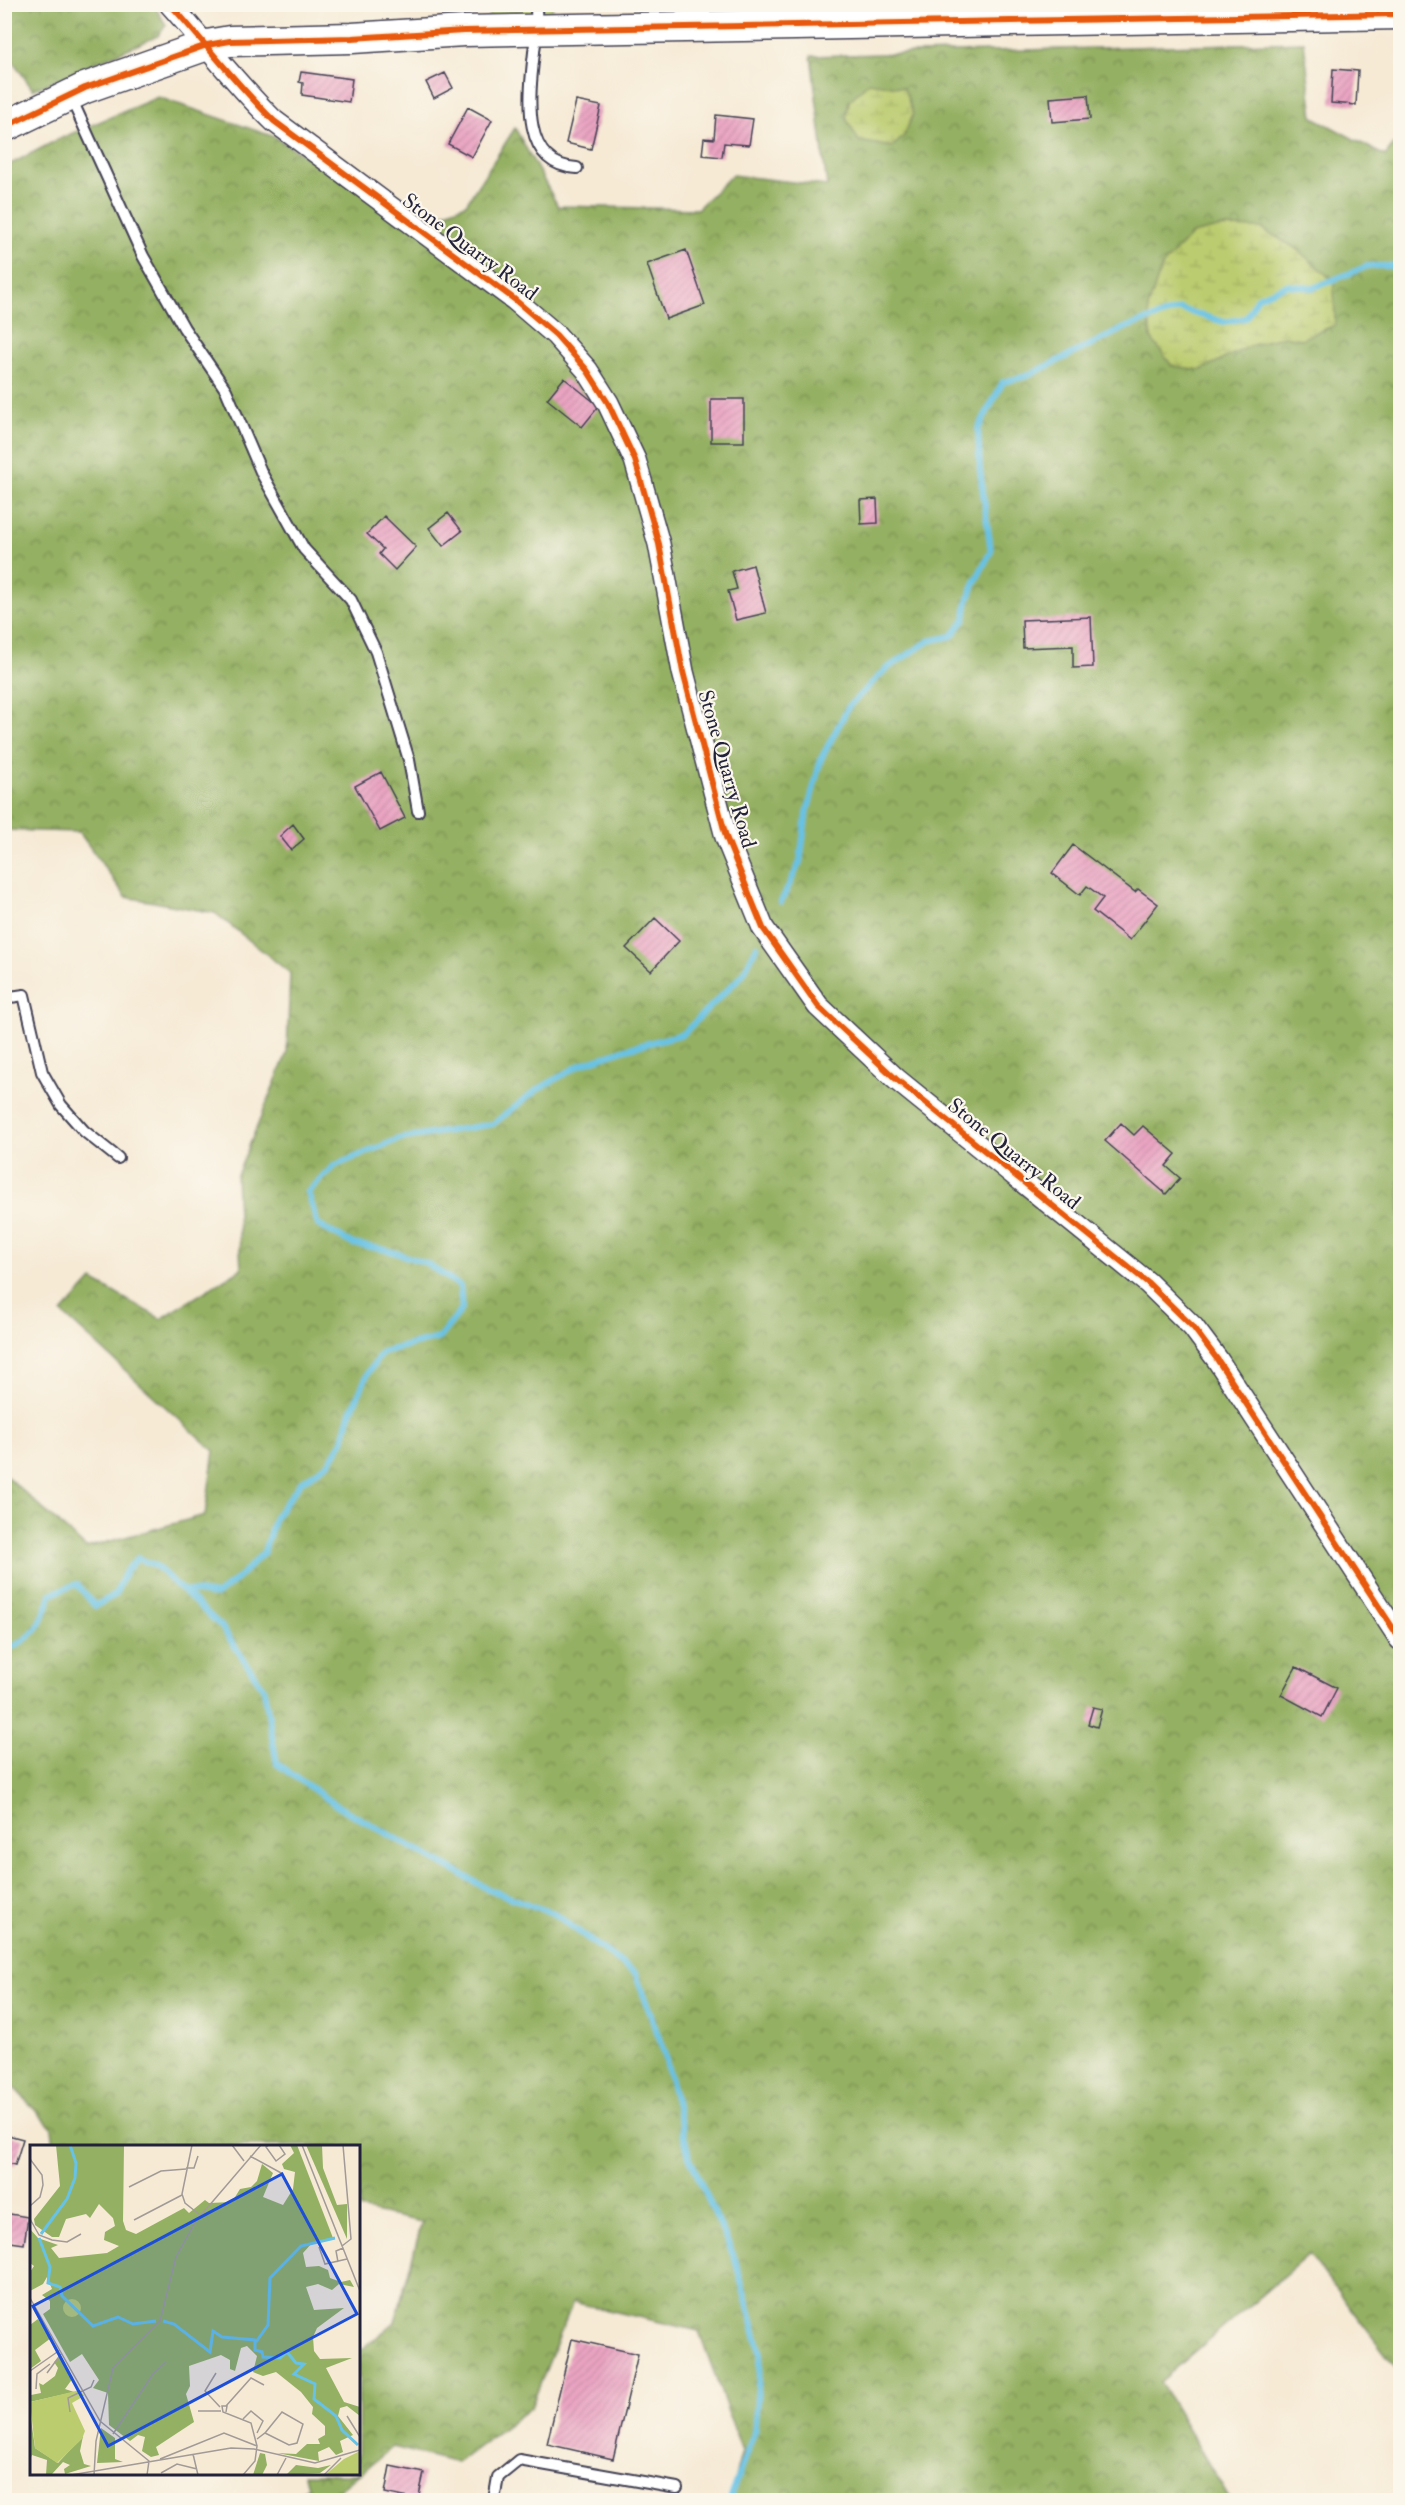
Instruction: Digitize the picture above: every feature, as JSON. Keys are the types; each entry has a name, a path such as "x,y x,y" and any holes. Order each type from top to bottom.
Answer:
{"street":[{"name":"Stone Quarry Road","path":"170,4 207,45 240,88 274,121 514,299 556,335 587,370 608,403 635,460 659,544 683,672 726,837 763,928 818,1006 889,1073 1148,1283 1193,1327 1401,1639"},
{"path":"4,128 85,88 207,45 230,41 536,17 949,18 1401,14"}],"lane":[{"path":"536,17 530,79 530,118 541,151 561,167 577,168"},
{"path":"69,95 143,256 184,328 226,390 262,474 304,549 351,600 376,652 409,760 418,811"},
{"path":"4,998 24,994 42,1072 84,1131 118,1158"},
{"path":"494,2500 498,2477 519,2460 677,2488"}],"green space":[{"path":"5,4 154,5 166,25 158,36 33,90 13,61 5,57"},
{"path":"489,5 553,5 551,15 489,18"},
{"path":"682,5 900,5 900,9 682,10"},
{"path":"1304,42 1313,117 1385,156 1400,137 1400,1956 1391,1993 1400,2009 1400,2373 1309,2254 1160,2382 1230,2500 729,2500 742,2451 699,2331 573,2302 531,2407 457,2463 393,2447 360,2474 360,2351 395,2322 422,2222 360,2209 360,2145 54,2145 52,2128 5,2078 4,1474 86,1548 205,1515 214,1451 62,1313 92,1280 161,1319 241,1269 236,1178 287,1053 290,973 215,913 126,897 79,832 5,830 5,167 59,139 158,97 275,137 415,225 466,204 515,128 558,206 697,209 732,175 827,186 811,56"},
{"path":"869,82 904,88 913,114 904,136 892,147 859,141 846,118 849,101"},
{"path":"1222,227 1261,228 1295,248 1334,281 1335,325 1301,339 1284,336 1250,346 1201,370 1172,366 1151,338 1148,307 1162,266 1192,234"},
{"path":"304,2475 358,2475 327,2500 288,2500 307,2487"}],"building":[{"path":"1333,69 1358,71 1356,105 1331,103"},
{"path":"301,72 352,79 349,102 302,95 303,83 299,82"},
{"path":"445,73 453,88 434,98 426,82"},
{"path":"1088,95 1090,119 1052,122 1050,98"},
{"path":"576,101 601,106 591,149 566,143"},
{"path":"468,107 492,120 472,157 448,144"},
{"path":"716,115 753,119 749,145 724,143 722,157 702,155 704,138 714,139"},
{"path":"686,250 705,305 666,319 647,264"},
{"path":"564,378 599,406 582,427 547,399"},
{"path":"711,399 744,399 744,442 711,442"},
{"path":"877,499 878,523 861,524 860,500"},
{"path":"448,513 462,531 443,546 429,528"},
{"path":"384,516 416,547 395,570 379,554 383,549 367,534"},
{"path":"753,565 766,613 736,620 728,591 737,589 732,571"},
{"path":"1091,617 1093,667 1073,668 1073,646 1023,648 1022,620"},
{"path":"381,772 405,818 380,831 355,786"},
{"path":"293,824 304,839 291,850 280,836"},
{"path":"1073,845 1135,892 1138,889 1158,904 1130,940 1093,911 1103,898 1087,886 1080,895 1052,873"},
{"path":"655,918 679,941 651,971 626,948"},
{"path":"1121,1123 1134,1135 1143,1126 1176,1154 1166,1166 1180,1178 1166,1194 1105,1141"},
{"path":"1296,1667 1337,1688 1322,1717 1281,1695"},
{"path":"1093,1707 1102,1709 1097,1727 1088,1724"},
{"path":"4,2134 23,2139 15,2165 4,2162"},
{"path":"4,2213 28,2217 24,2244 4,2241"},
{"path":"572,2339 638,2354 613,2459 547,2444"},
{"path":"390,2466 424,2473 418,2500 385,2493"}],"waterway":[{"path":"781,902 800,862 806,817 821,759 849,706 886,669 929,641 952,636 965,619 967,604 975,582 991,551 980,470 978,429 1003,382 1027,376 1127,327 1180,309 1224,322 1246,318 1258,297 1287,285 1313,288 1368,266 1400,266"},
{"path":"4,1651 24,1641 36,1629 41,1622 51,1594 77,1584 95,1606 115,1595 126,1571 138,1558 156,1566 182,1590 217,1595 264,1552 275,1517 301,1482 329,1463 343,1441 349,1417 368,1373 382,1352 439,1338 462,1309 460,1286 426,1263 387,1250 353,1244 318,1225 308,1192 334,1166 399,1139 493,1124 537,1090 580,1065 626,1049 683,1034 743,974 757,946"},
{"path":"183,1591 221,1626 264,1689 277,1764 339,1807 488,1889 555,1914 636,1974 664,2052 689,2156 735,2259 761,2354 754,2433 729,2500"}],"cycle path":[{"path":"170,4 274,121 514,299 556,335 587,370 608,403 635,460 659,544 683,672 726,837 763,928 818,1006 896,1079 1148,1283 1193,1327 1217,1359 1400,1639"},
{"path":"4,127 85,88 207,45 230,41 352,38 464,31 1400,14"}]}
